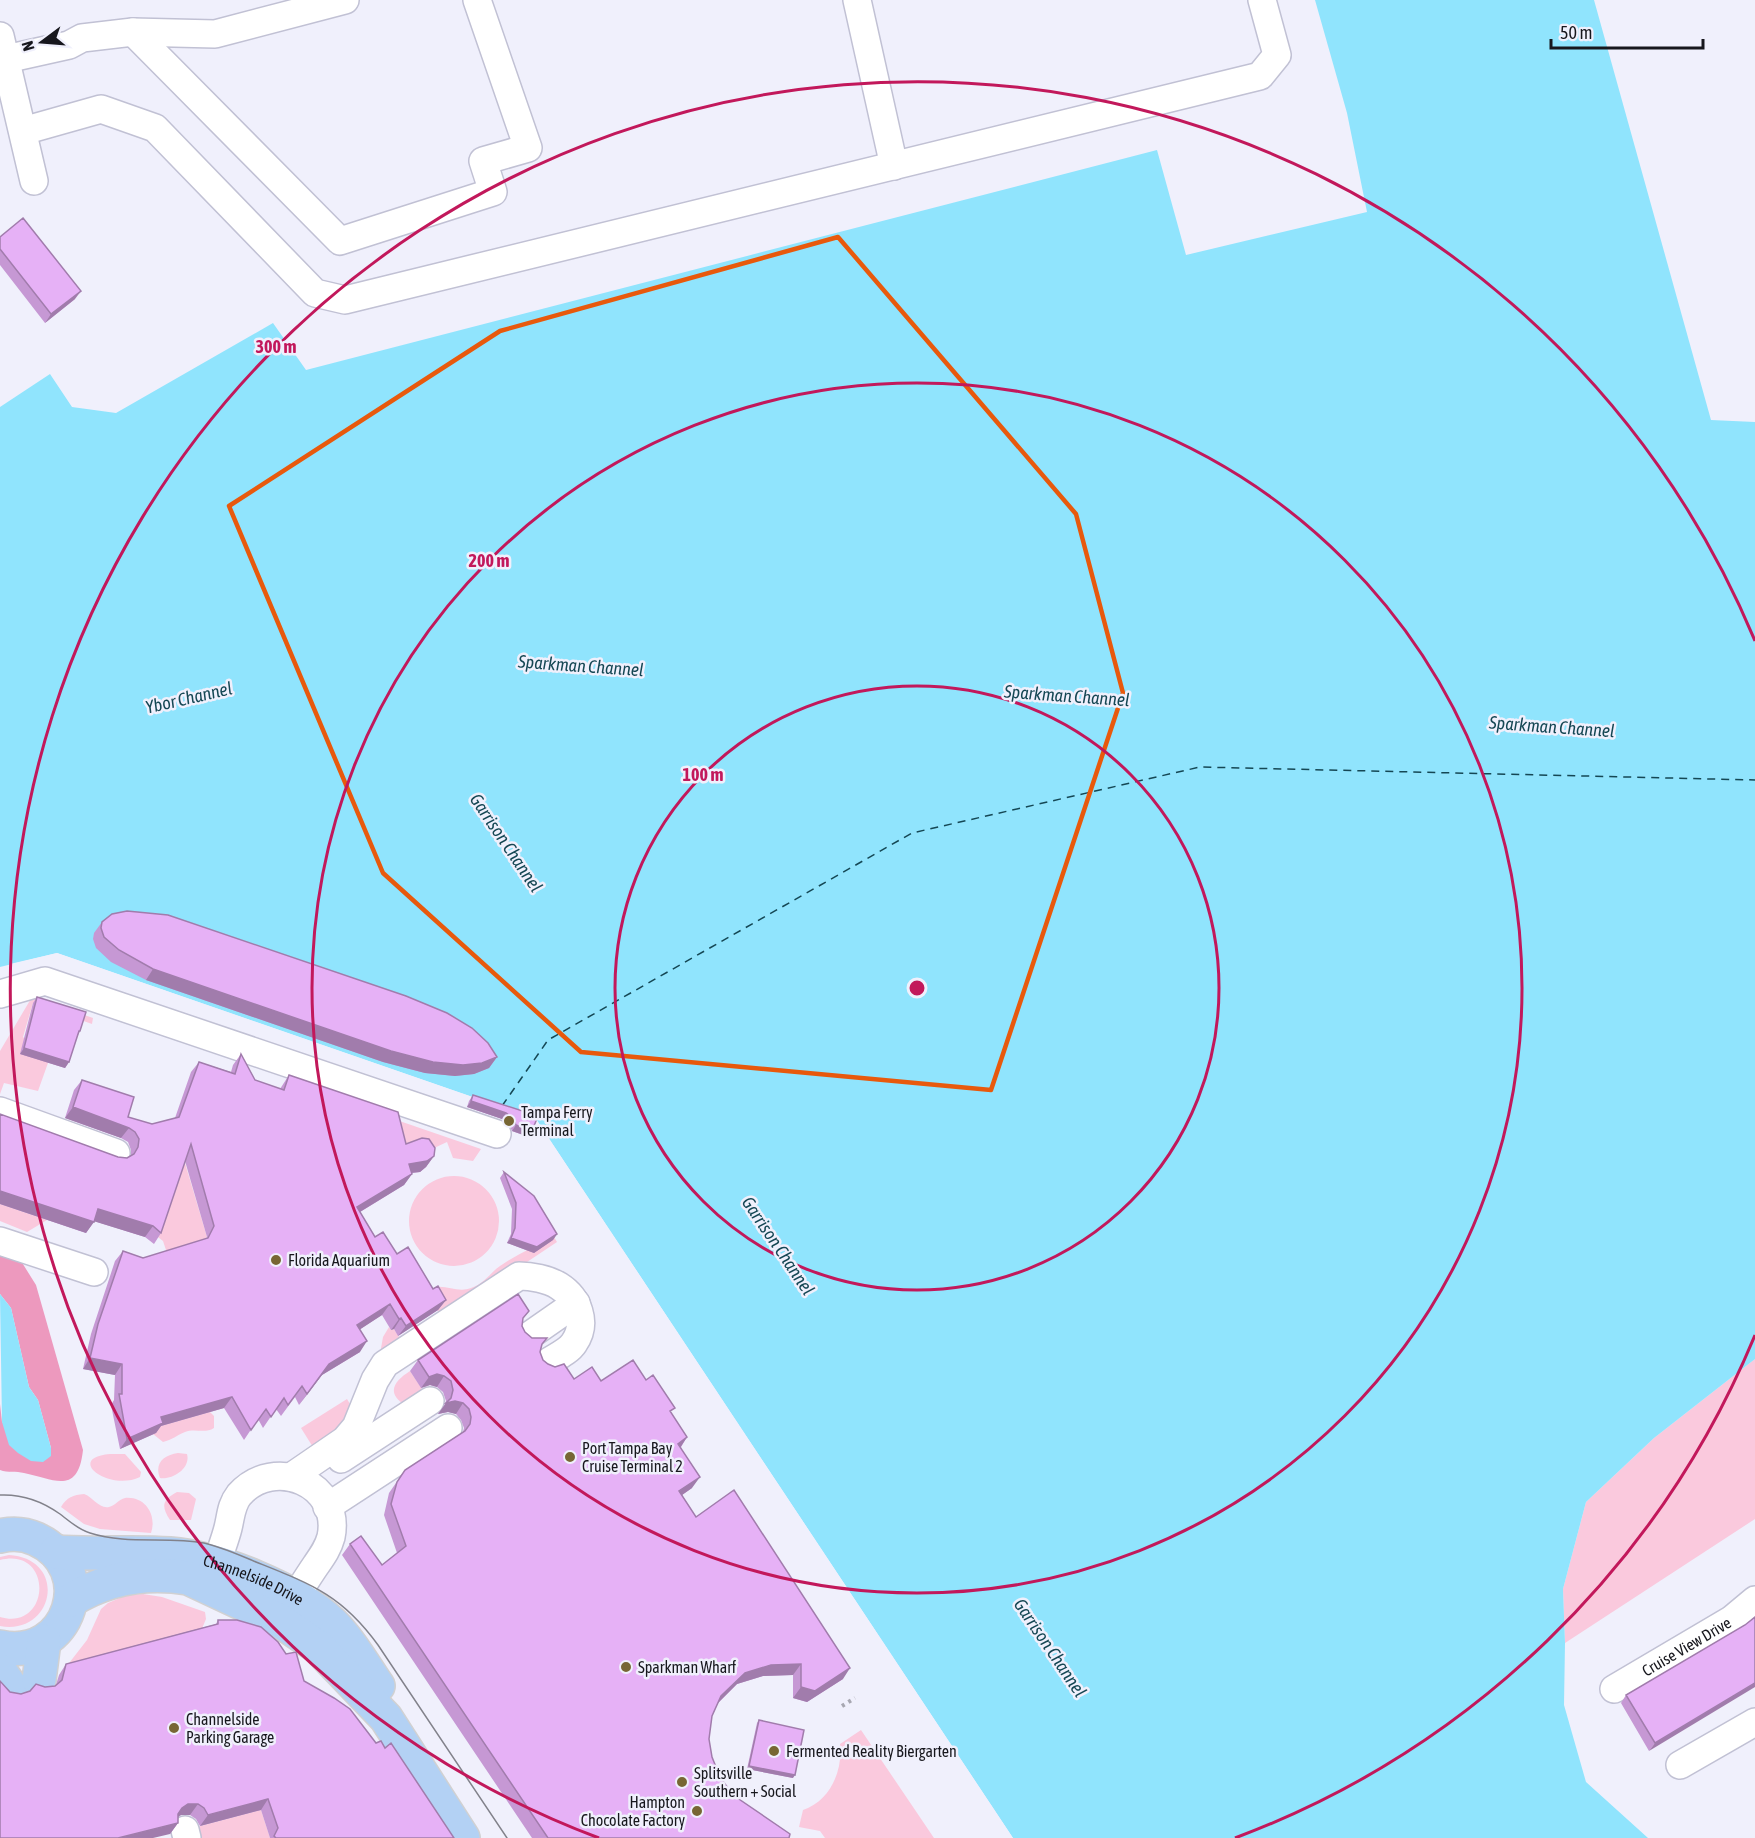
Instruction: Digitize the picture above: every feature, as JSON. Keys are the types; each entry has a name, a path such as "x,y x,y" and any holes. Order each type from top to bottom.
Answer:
{"main road":[{"path":"0,1536 17,1534 45,1543 56,1552 66,1566 71,1583 71,1600 67,1616 57,1630 44,1641 16,1679"},
{"name":"Channelside Drive","path":"56,1552 161,1554 217,1563 235,1569 287,1609"},
{"name":"Channelside Drive","path":"71,1600 89,1589 117,1579 138,1576 177,1576 287,1609 321,1614 353,1648 383,1694 386,1718 463,1838"},
{"path":"0,1647 11,1650 28,1648 44,1641"}],"street":[{"path":"34,181 3,48 69,45 82,38 133,32 215,34 345,0"},
{"path":"133,32 340,241 493,192 483,161 528,148 477,0"},
{"path":"857,0 894,166"},
{"path":"23,131 101,109 155,128 315,293 345,300 1260,76 1277,55 1262,0"},
{"path":"4,997 45,981 497,1134"},
{"path":"0,1111 116,1153"},
{"path":"0,1241 94,1272"},
{"path":"312,1491 356,1427 375,1380 385,1364 519,1276 531,1276 560,1286 579,1314 573,1345 539,1349"},
{"path":"312,1491 439,1415"},
{"path":"217,1563 230,1512 238,1496 250,1484 266,1477 283,1475 312,1491 331,1518 331,1535 326,1551 287,1609"},
{"name":"Cruise View Drive","path":"1614,1689 1731,1620 1755,1600"},
{"path":"1680,1765 1755,1722"}],"path":[{"path":"842,1706 855,1698"}],"highlighted area":[{"path":"838,237 1076,514 1123,693 991,1090 581,1052 383,873 229,506 500,331"}],"shaded area":[{"path":"32,997 93,1018 92,1024 33,1003 23,1037 48,1063 38,1091 4,1083 0,1094 0,1051"},
{"path":"350,1104 481,1149 473,1161 453,1158 447,1142 432,1149 418,1140 403,1144"},
{"path":"185,1163 207,1237 200,1249 169,1259 163,1241 149,1230 172,1166"},
{"path":"445,1176 463,1176 479,1183 492,1196 499,1212 499,1230 492,1246 479,1259 463,1266 445,1266 429,1259 416,1246 409,1230 409,1212 416,1196 429,1183"},
{"path":"0,1204 47,1220 27,1232 0,1221"},
{"path":"554,1237 557,1242 389,1354 380,1354 383,1337 389,1327 391,1330 394,1329 399,1337 439,1313 430,1297 430,1292 435,1287 462,1290 476,1286 506,1262"},
{"path":"0,1253 21,1261 36,1285 83,1450 76,1474 70,1479 55,1480 0,1470 0,1404 2,1422 51,1456 51,1448 38,1400 29,1387 11,1308 0,1294"},
{"path":"1755,1359 1755,1519 1565,1643 1563,1589 1586,1502 1654,1438"},
{"path":"410,1371 426,1395 404,1404 398,1400 394,1391 400,1378"},
{"path":"347,1399 356,1409 316,1452 301,1428"},
{"path":"210,1412 214,1416 214,1428 211,1430 189,1431 163,1442 153,1434 156,1433 154,1428"},
{"path":"178,1453 187,1454 188,1459 184,1468 175,1475 160,1478 159,1464 168,1456"},
{"path":"110,1454 125,1454 141,1472 140,1477 116,1480 96,1473 91,1467 91,1461"},
{"path":"177,1492 189,1493 196,1499 191,1520 170,1520 167,1515 164,1504"},
{"path":"84,1494 105,1507 125,1498 139,1500 151,1514 151,1533 100,1529 84,1524 61,1507 71,1497"},
{"path":"9,1555 28,1560 40,1569 47,1582 47,1596 42,1609 33,1620 18,1626 0,1626 0,1617 17,1618 29,1612 37,1602 39,1589 37,1576 30,1565 18,1559 0,1560 0,1557"},
{"path":"143,1594 162,1597 205,1612 206,1619 198,1638 66,1667 87,1640 101,1609 108,1603 127,1595"},
{"path":"861,1730 934,1838 825,1838 820,1831 799,1827 803,1810 821,1800 833,1784 839,1764 840,1744"},
{"path":"261,1810 270,1838 196,1838 193,1828"}],"water":[{"path":"1315,0 1594,0 1711,420 1755,422 1755,1359 1654,1438 1586,1502 1563,1589 1564,1705 1586,1782 1648,1838 1013,1838 536,1119 57,953 0,967 0,407 50,374 72,407 116,413 273,323 306,370 1157,150 1186,255 1367,212 1347,113"},
{"path":"0,1294 11,1308 29,1387 38,1400 51,1448 51,1456 43,1462 31,1461 9,1445 2,1422"}],"pier":[{"path":"57,953 536,1119 1013,1838 1010,1838 534,1121 57,956 10,967 10,964"}],"building":[{"path":"23,218 81,291 51,314 0,249 0,237"},
{"path":"127,911 168,915 406,996 447,1013 472,1028 488,1043 497,1057 482,1063 463,1065 433,1062 391,1051 153,969 119,950 104,937 102,922 112,914"},
{"path":"37,997 86,1012 69,1062 24,1048"},
{"name":"Florida Aquarium","path":"241,1054 255,1080 284,1090 289,1075 398,1112 406,1144 422,1138 429,1139 435,1148 434,1156 427,1161 409,1164 412,1174 357,1207 375,1237 383,1232 397,1254 408,1247 433,1289 438,1286 446,1300 406,1326 390,1304 357,1325 367,1341 329,1364 307,1394 302,1386 288,1405 284,1398 271,1417 266,1409 251,1430 232,1397 161,1417 163,1423 127,1439 119,1394 122,1394 122,1364 90,1358 98,1324 123,1251 143,1258 208,1238 214,1226 191,1144 161,1233 153,1226 98,1209 94,1222 0,1191 0,1114 118,1157 127,1158 134,1154 138,1147 139,1139 135,1132 73,1107 82,1080 134,1097 128,1117 152,1124 179,1117 199,1062 235,1074"},
{"path":"473,1095 538,1116 532,1131 516,1125 513,1118 506,1113 471,1101"},
{"path":"504,1172 534,1196 557,1234 537,1247 511,1238 515,1228 516,1203"},
{"path":"518,1294 529,1311 523,1318 522,1326 525,1332 532,1338 547,1338 540,1352 543,1360 548,1364 555,1367 564,1364 574,1379 592,1367 601,1381 633,1360 646,1380 653,1375 675,1408 670,1411 687,1437 678,1444 700,1477 679,1491 696,1517 734,1490 850,1668 815,1691 801,1687 801,1664 771,1665 745,1673 721,1696 712,1716 709,1739 712,1757 720,1777 733,1795 790,1834 789,1838 548,1838 350,1544 361,1536 382,1565 406,1546 391,1504 397,1482 405,1470 465,1431 470,1424 471,1417 469,1409 463,1403 455,1401 446,1403 451,1398 453,1390 451,1381 437,1374 429,1377 418,1360"},
{"path":"1755,1617 1755,1683 1655,1743 1626,1695"},
{"name":"Channelside Parking Garage","path":"218,1620 237,1620 261,1627 278,1642 286,1654 296,1652 304,1681 350,1709 376,1743 381,1741 385,1748 391,1743 454,1838 276,1838 274,1836 278,1828 268,1799 208,1815 198,1804 188,1804 178,1814 178,1823 118,1838 0,1838 0,1681 10,1692 21,1694 30,1691 36,1684 45,1687 55,1686 62,1680 66,1664 218,1624"},
{"path":"759,1720 804,1730 795,1775 749,1766"}],"ferry route":[{"path":"502,1106 548,1040 912,833 1200,767 1755,780"}],"tram line":[{"path":"0,1495 24,1497 39,1502 82,1530 104,1537 204,1543 293,1577 324,1593 351,1614 378,1645 507,1838"}],"place":[{"name":"Tampa Ferry Terminal","path":"509,1121"},
{"name":"Florida Aquarium","path":"276,1260"},
{"name":"Port Tampa Bay Cruise Terminal 2","path":"570,1457"},
{"name":"Sparkman Wharf","path":"626,1667"},
{"name":"Channelside Parking Garage","path":"174,1728"},
{"name":"Fermented Reality Biergarten","path":"774,1751"},
{"name":"Splitsville Southern + Social","path":"682,1782"},
{"name":"Hampton Chocolate Factory","path":"697,1811"}],"water label":[{"name":"Sparkman Channel","path":"581,666"},
{"name":"Sparkman Channel","path":"1067,696"},
{"name":"Ybor Channel","path":"189,698"},
{"name":"Sparkman Channel","path":"1552,727"},
{"name":"Garrison Channel","path":"506,843"},
{"name":"Garrison Channel","path":"778,1246"},
{"name":"Garrison Channel","path":"1050,1648"}]}
